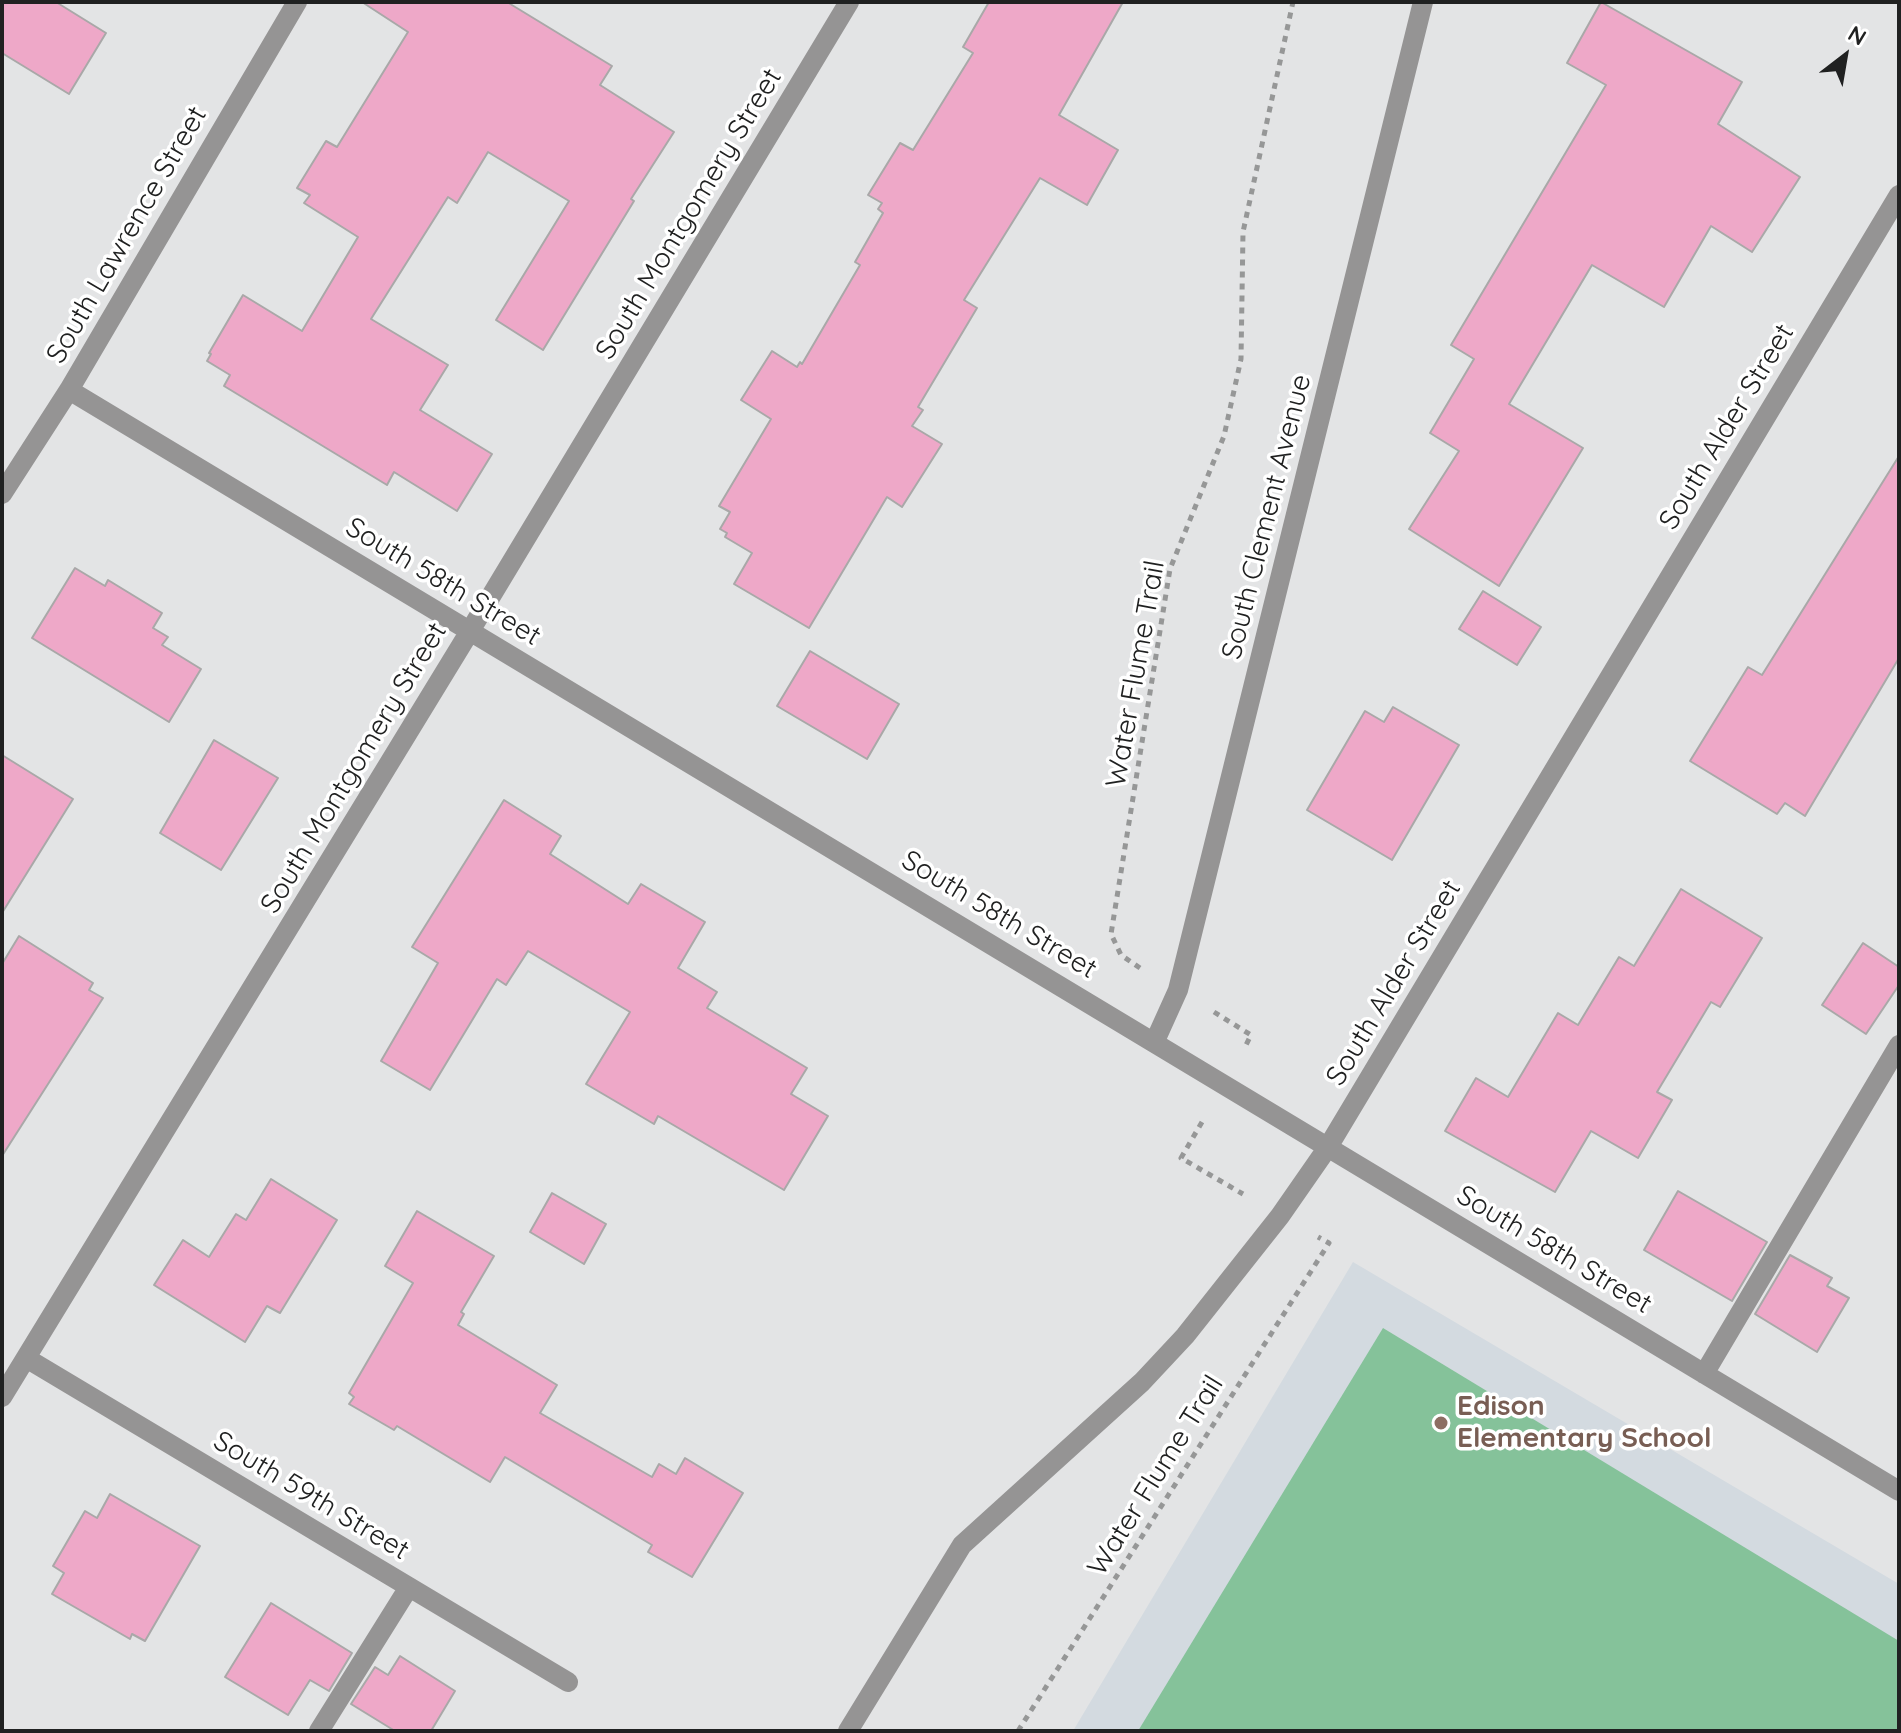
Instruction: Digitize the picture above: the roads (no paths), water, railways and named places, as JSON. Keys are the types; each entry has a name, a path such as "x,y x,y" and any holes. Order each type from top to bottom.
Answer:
{"street":[{"name":"South Lawrence Street","path":"2,494 69,390 297,2"},
{"name":"South Montgomery Street","path":"2,1397 470,631 849,2"},
{"name":"South Clement Avenue","path":"1155,1041 1178,990 1423,2"},
{"name":"South Alder Street","path":"848,1731 962,1545 1131,1392 1185,1336 1275,1224 1328,1147 1899,195"},
{"name":"South 58th Street","path":"69,390 1899,1491"},
{"path":"1704,1374 1899,1045"},
{"name":"South 59th Street","path":"26,1358 568,1682"},
{"path":"319,1731 409,1587"}],"place":[{"name":"Edison Elementary School","path":"1441,1423"}]}
